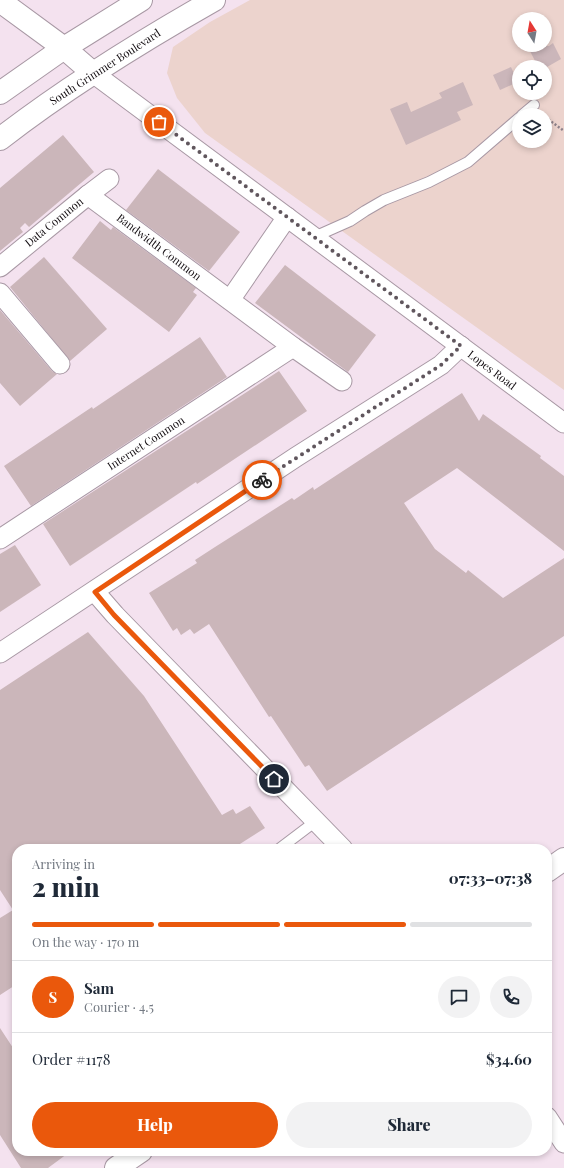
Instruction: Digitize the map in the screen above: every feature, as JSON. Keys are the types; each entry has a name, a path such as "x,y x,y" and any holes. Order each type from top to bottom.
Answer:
{"main road":[{"path":"0,94 64,48 141,0"},
{"name":"South Grimmer Boulevard","path":"0,139 93,73 135,46 214,0"},
{"path":"0,1 64,48 93,73"},
{"path":"552,867 564,859"},
{"path":"116,1168 134,1156"}],"street":[{"name":"Lopes Road","path":"93,73 564,423"},
{"name":"Data Common","path":"0,267 88,194 109,179"},
{"name":"Bandwidth Common","path":"88,194 293,347 342,381"},
{"path":"230,300 287,217"},
{"path":"0,293 60,364"},
{"path":"0,653 95,592 296,457 441,365 461,346"},
{"name":"Internet Common","path":"0,539 293,347"},
{"path":"95,592 114,615 338,844"},
{"path":"552,1125 564,1143"}],"lane":[{"path":"314,237 350,221 384,200 456,169 478,154 512,124"},
{"path":"286,844 316,821"}],"path":[{"path":"552,122 564,131"}],"shaded area":[{"path":"250,0 564,0 564,390 205,133 177,98 167,73 173,47 210,22"}],"building":[{"path":"553,43 561,59 552,64 552,60 534,60 530,52 552,52"},
{"path":"511,67 512,85 500,90 493,75"},
{"path":"463,82 473,105 457,112 461,120 406,145 390,109 407,102 411,112 442,98 439,93"},
{"path":"63,135 94,172 29,227 25,223 20,228 23,232 0,251 0,188"},
{"path":"158,169 240,232 209,271 126,210"},
{"path":"100,221 111,230 113,227 196,288 193,292 197,295 169,332 72,258"},
{"path":"44,257 107,329 70,361 10,287"},
{"path":"285,265 376,335 348,372 255,303"},
{"path":"0,310 52,371 57,374 20,406 0,383"},
{"path":"200,337 227,377 31,506 4,466 92,407 93,409"},
{"path":"279,371 307,411 197,484 196,482 70,566 43,524"},
{"path":"462,393 479,421 483,414 541,456 540,458 564,476 564,551 457,468 404,503 435,549 466,573 468,570 503,598 564,558 564,636 327,791 309,765 305,767 271,716 269,717 209,624 194,634 190,629 181,635 177,628 173,631 149,593 197,563 195,560 215,547 292,498 294,500 313,487 314,490"},
{"path":"15,545 41,585 0,612 0,554"},
{"path":"88,632 144,696 222,815 233,809 236,814 250,806 265,828 240,844 12,844 12,908 0,890 0,690"},
{"path":"12,911 12,987 0,995 0,918"},
{"path":"0,1028 12,1046 12,1154 0,1135"},
{"path":"13,1156 64,1156 48,1168 21,1168"}],"way so far":[{"path":"159,122 461,346 441,365 262,480"}],"route":[{"path":"262,480 95,592 114,615 274,779"}]}
